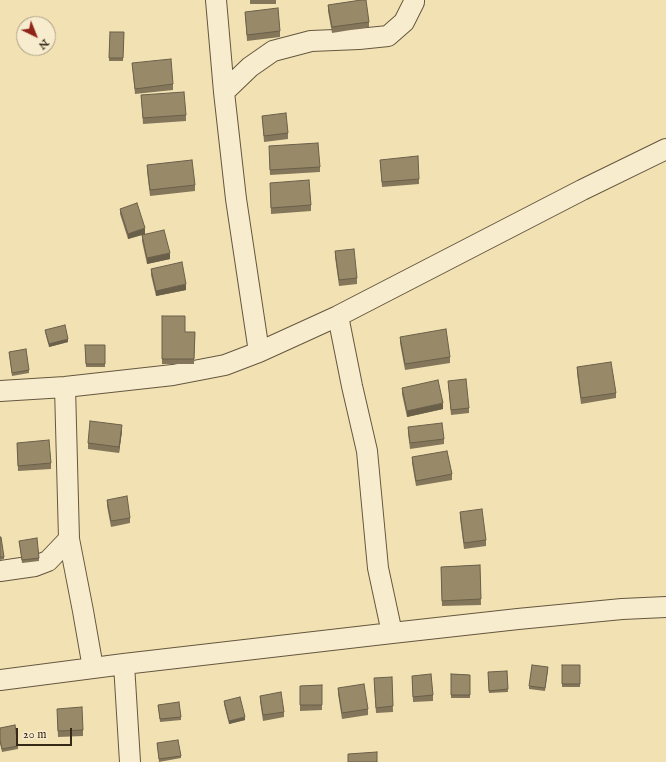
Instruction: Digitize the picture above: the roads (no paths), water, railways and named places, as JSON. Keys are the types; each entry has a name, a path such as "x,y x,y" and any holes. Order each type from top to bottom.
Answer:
{"street":[{"path":"216,0 224,92 236,199 259,352"},
{"path":"224,92 250,67 273,51 311,41 388,36 404,22 415,1"},
{"path":"0,391 65,387 172,375 225,365 259,352 338,316 582,190 666,149"},
{"path":"338,316 367,451 378,568 392,633"},
{"path":"65,387 69,539 93,668"},
{"path":"0,571 35,566 48,561 69,539"},
{"path":"0,680 124,664 518,619 622,609 666,607"},
{"path":"124,664 130,762"}]}
